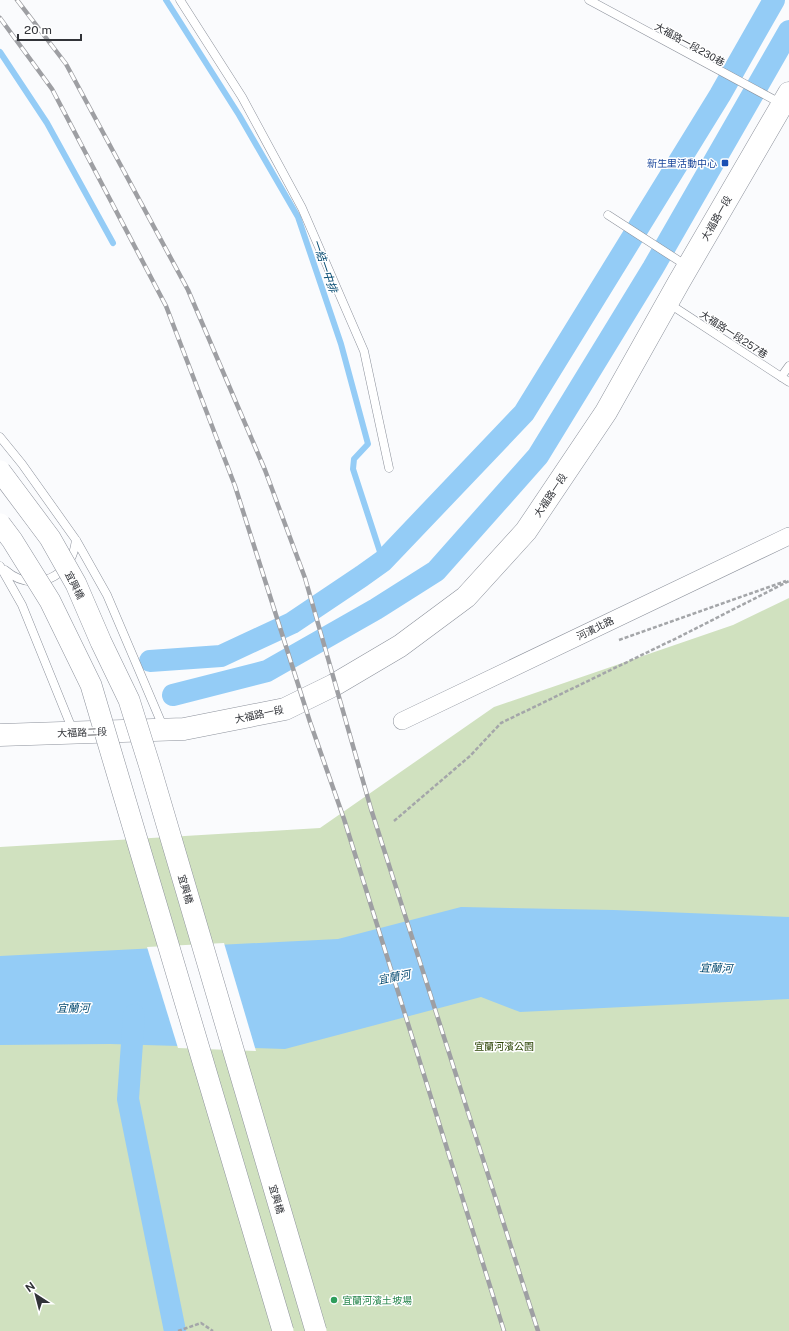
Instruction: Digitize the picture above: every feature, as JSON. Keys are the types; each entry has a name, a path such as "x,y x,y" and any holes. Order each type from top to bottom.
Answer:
{"main road":[{"name":"大福路一段","path":"164,730 184,729 285,709 334,685 400,646 466,597 531,524 606,412 688,267 779,98"},
{"name":"大福路二段","path":"0,735 164,730"}],"street":[{"name":"宜興橋","path":"0,471 50,538 76,584 101,642 129,700 316,1331"},
{"path":"0,524 12,540 50,601 91,685 283,1331"},
{"name":"河濱北路","path":"402,721 789,536"}],"lane":[{"path":"180,0 242,97 302,208 364,351 389,468"},
{"name":"大福路一段230巷","path":"589,0 716,69 779,98"},
{"path":"608,216 688,267"},
{"name":"大福路一段257巷","path":"668,303 789,382"},
{"path":"781,377 789,366"},
{"path":"0,437 22,464 76,540 107,595 164,730"},
{"path":"0,566 13,577 30,582 47,580 62,571 72,557 76,540"},
{"path":"0,566 22,605 74,732"}],"path":[{"path":"612,643 789,581"},
{"path":"394,821 470,756 501,723 681,636 789,581"},
{"path":"178,1331 201,1323 213,1331"}],"green space":[{"name":"宜蘭河濱公園","path":"789,598 789,1331 0,1331 0,847 320,828 494,707 733,625"}],"water":[{"name":"宜蘭河","path":"461,907 614,910 789,917 789,999 520,1012 481,997 285,1049 110,1044 0,1045 0,956 338,939"}],"pier":[{"path":"224,943 256,1051 178,1048 147,947"}],"waterway":[{"name":"一結一中排","path":"166,0 239,115 298,217 341,344 368,444 354,459 353,469 383,561"},
{"path":"150,661 221,656 292,623 383,561 524,413 720,95 774,0"},
{"path":"173,695 267,671 376,609 436,571 538,456 653,268 789,31"},
{"path":"0,52 47,123 113,243"},
{"path":"134,1015 128,1099 175,1331"}],"railway":[{"path":"17,0 66,64 188,290 265,470 305,578 371,809 538,1331"},
{"path":"0,18 52,89 166,306 235,486 310,722 344,819 504,1331"}],"place":[{"name":"新生里活動中心","path":"725,163"},
{"name":"宜蘭河濱土坡場","path":"334,1300"}]}
